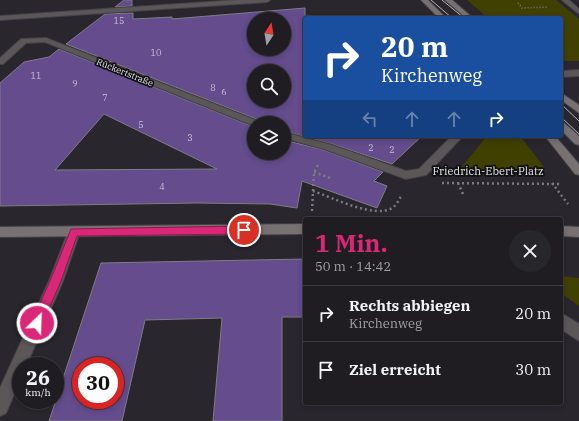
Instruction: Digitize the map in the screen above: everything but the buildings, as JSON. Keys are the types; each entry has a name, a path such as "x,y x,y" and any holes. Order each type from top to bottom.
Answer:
{"street":[{"path":"119,11 124,0"},
{"path":"0,18 267,0"},
{"path":"424,0 441,16"},
{"path":"448,0 468,16"},
{"path":"565,0 579,12"},
{"name":"Rückertstraße","path":"0,62 24,41 46,40 247,120"},
{"path":"563,74 579,73"},
{"path":"563,98 579,110"},
{"path":"563,127 579,142"},
{"path":"291,137 328,147 406,175 422,172 456,138"},
{"path":"552,138 579,171"},
{"path":"0,232 303,229"},
{"path":"563,231 579,232"},
{"path":"0,407 56,281 74,232"},
{"path":"563,321 579,333"}],"path":[{"path":"518,3 522,8 551,7"},
{"path":"312,212 314,172 328,147"},
{"path":"314,172 330,178"},
{"path":"313,190 372,211 383,211 393,207 406,190 406,175"},
{"name":"Friedrich-Ebert-Platz","path":"406,175 429,183 564,184"},
{"path":"458,183 463,194"},
{"path":"552,183 568,204"}],"shaded area":[{"path":"467,0 556,0 579,19 579,61 563,61 563,16 486,16"},
{"path":"485,138 522,138 544,167 542,172 462,173 460,169"},
{"path":"563,276 579,278 579,306 563,294"}],"tram line":[{"path":"431,0 450,16"},
{"path":"442,0 462,16"},
{"path":"563,106 579,121"},
{"path":"563,119 579,134"}],"route":[{"path":"37,323 56,281 74,232 244,230"}]}
